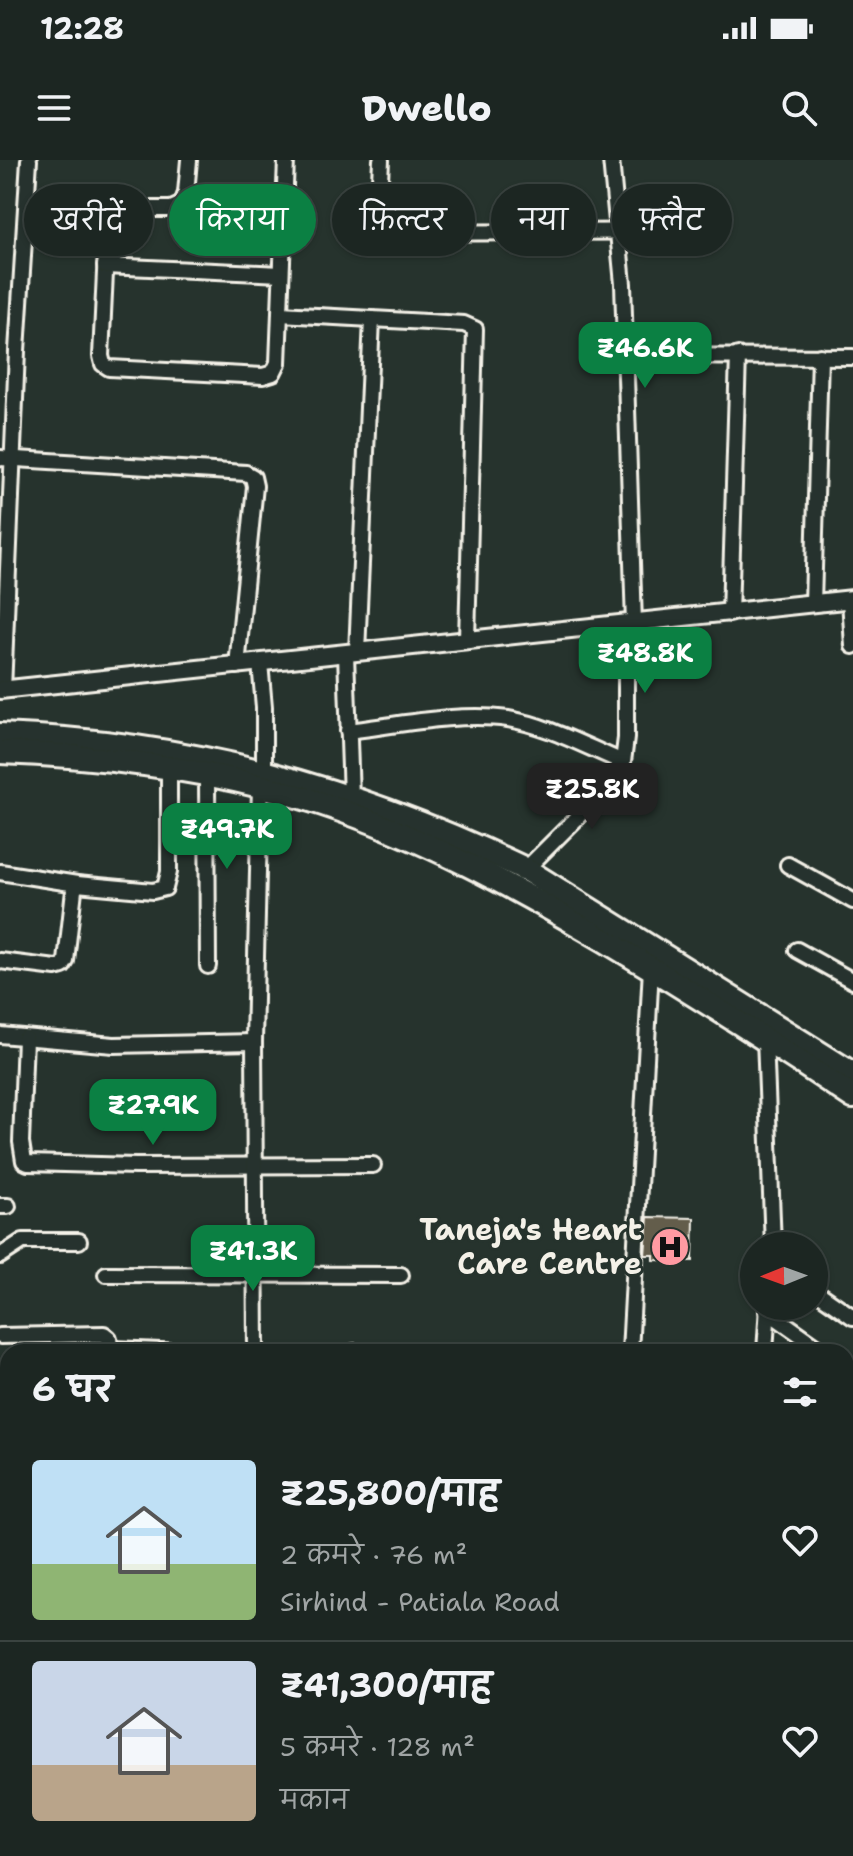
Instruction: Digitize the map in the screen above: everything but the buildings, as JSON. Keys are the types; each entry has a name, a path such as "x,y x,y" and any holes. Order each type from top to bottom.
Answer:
{"main road":[{"path":"0,735 129,745 351,797 485,850 518,877 651,968 853,1097"},
{"path":"0,752 84,757 207,776 262,778 322,804 518,877 853,1074"}],"street":[{"path":"29,160 29,184"},
{"path":"153,209 171,209 182,204 189,160"},
{"path":"106,256 103,364 109,368 263,376 273,373 278,363 286,160"},
{"path":"381,160 378,221 388,233 612,232"},
{"path":"611,160 614,184"},
{"path":"24,256 7,459 1,690 851,600 853,646"},
{"path":"518,877 576,819 623,762 630,624 620,256"},
{"path":"105,266 281,274"},
{"path":"280,314 464,324 475,329 467,640"},
{"path":"351,797 348,731 351,653 372,319"},
{"path":"0,350 17,351"},
{"path":"730,614 738,355"},
{"path":"625,356 853,357"},
{"path":"813,604 820,356"},
{"path":"7,459 246,473 253,477 255,486 237,666"},
{"path":"256,1344 254,1042 264,707 260,663"},
{"path":"348,731 478,717 507,719 532,725 623,762"},
{"path":"0,872 77,884 153,891 165,888 169,872 169,769"},
{"path":"207,776 208,966"},
{"path":"788,865 853,901"},
{"path":"0,961 56,968 63,966 77,884"},
{"path":"797,950 853,981"},
{"path":"630,1344 651,968"},
{"path":"0,1035 114,1045 254,1042"},
{"path":"25,1038 21,1142 24,1161 28,1163 254,1167 373,1165"},
{"path":"765,1038 772,1232"},
{"path":"0,1256 23,1241 79,1241"},
{"path":"106,1274 401,1275"},
{"path":"828,1300 853,1317"},
{"path":"765,1344 766,1320"},
{"path":"782,1320 814,1344"},
{"path":"0,1336 104,1334 109,1338 110,1344"}],"place":[{"name":"Taneja's Heart Care Centre","path":"670,1247"}]}
